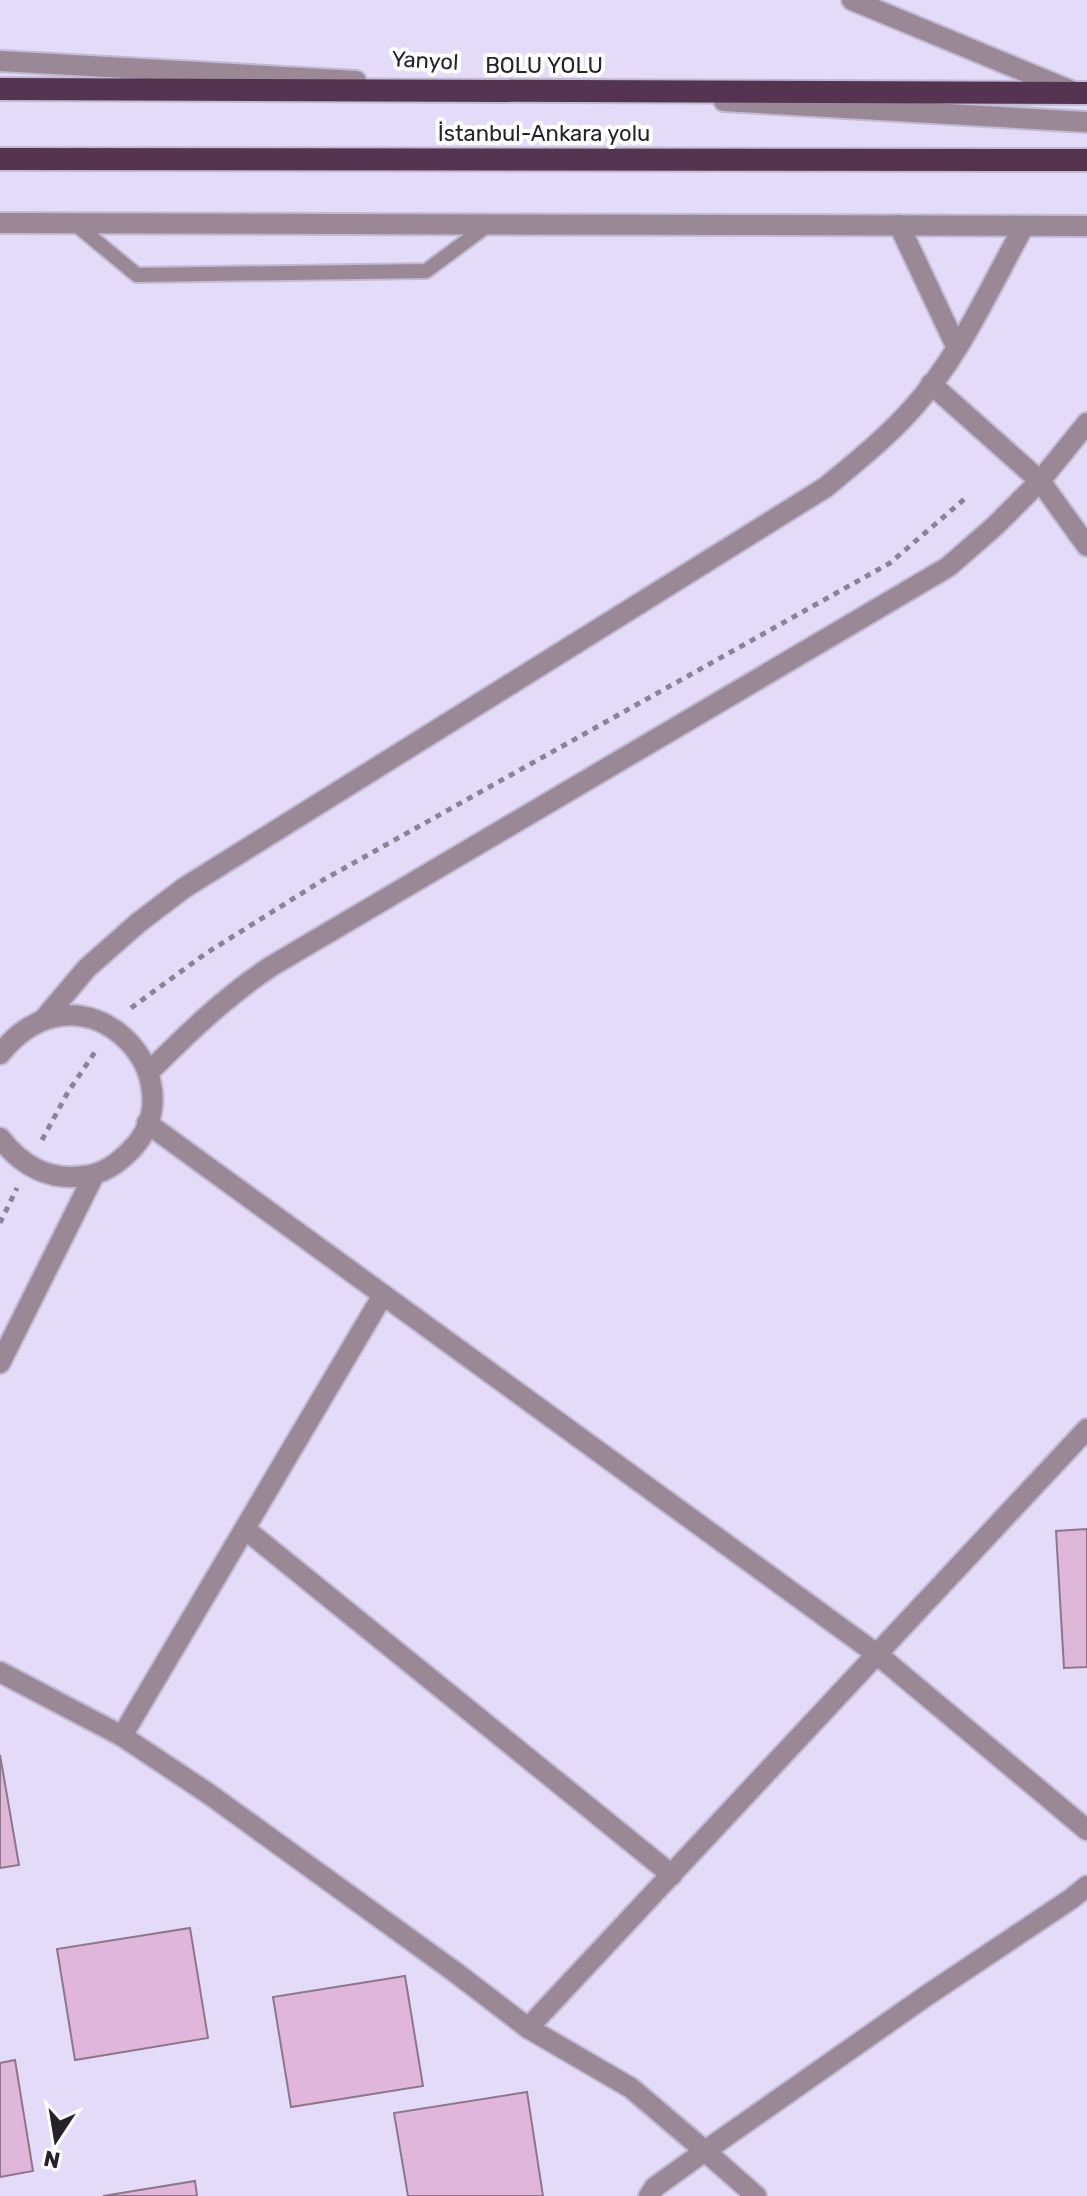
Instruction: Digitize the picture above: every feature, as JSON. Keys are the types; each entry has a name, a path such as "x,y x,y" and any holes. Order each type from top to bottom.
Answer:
{"highway":[{"name":"BOLU YOLU","path":"0,89 1087,95"},
{"name":"İstanbul-Ankara yolu","path":"0,159 1087,160"}],"street":[{"path":"852,0 1087,95"},
{"name":"Yanyol","path":"0,61 1087,122"},
{"path":"0,223 1087,226"},
{"path":"899,225 957,348"},
{"path":"44,1019 87,968 184,888 826,487 875,446 931,384 957,348 1024,226"},
{"path":"931,384 1040,481 1087,546"},
{"path":"148,1073 198,1022 270,967 948,567 1040,481 1087,423"},
{"path":"0,1053 19,1032 44,1019 70,1015 96,1019 112,1027 136,1050 148,1073 152,1098 147,1123 135,1146 117,1164 94,1175 66,1179 38,1172 14,1157 0,1138"},
{"path":"147,1123 878,1655 1087,1830"},
{"path":"0,1363 94,1175"},
{"path":"122,1736 383,1295"},
{"path":"528,2028 1087,1429"},
{"path":"245,1529 672,1875"},
{"path":"0,1672 122,1736 222,1803 528,2028 631,2088 756,2196"},
{"path":"649,2196 655,2187 705,2151 1087,1886"}],"lane":[{"path":"74,223 137,275 426,271 491,223"}],"building":[{"path":"1087,1529 1087,1667 1064,1668 1056,1531"},
{"path":"0,1755 19,1865 0,1868"},
{"path":"190,1928 208,2038 75,2060 57,1949"},
{"path":"405,1976 423,2086 291,2107 273,1997"},
{"path":"15,2060 33,2171 0,2177 0,2063"},
{"path":"527,2092 543,2196 408,2196 394,2113"},
{"path":"195,2181 197,2196 103,2196"}]}
